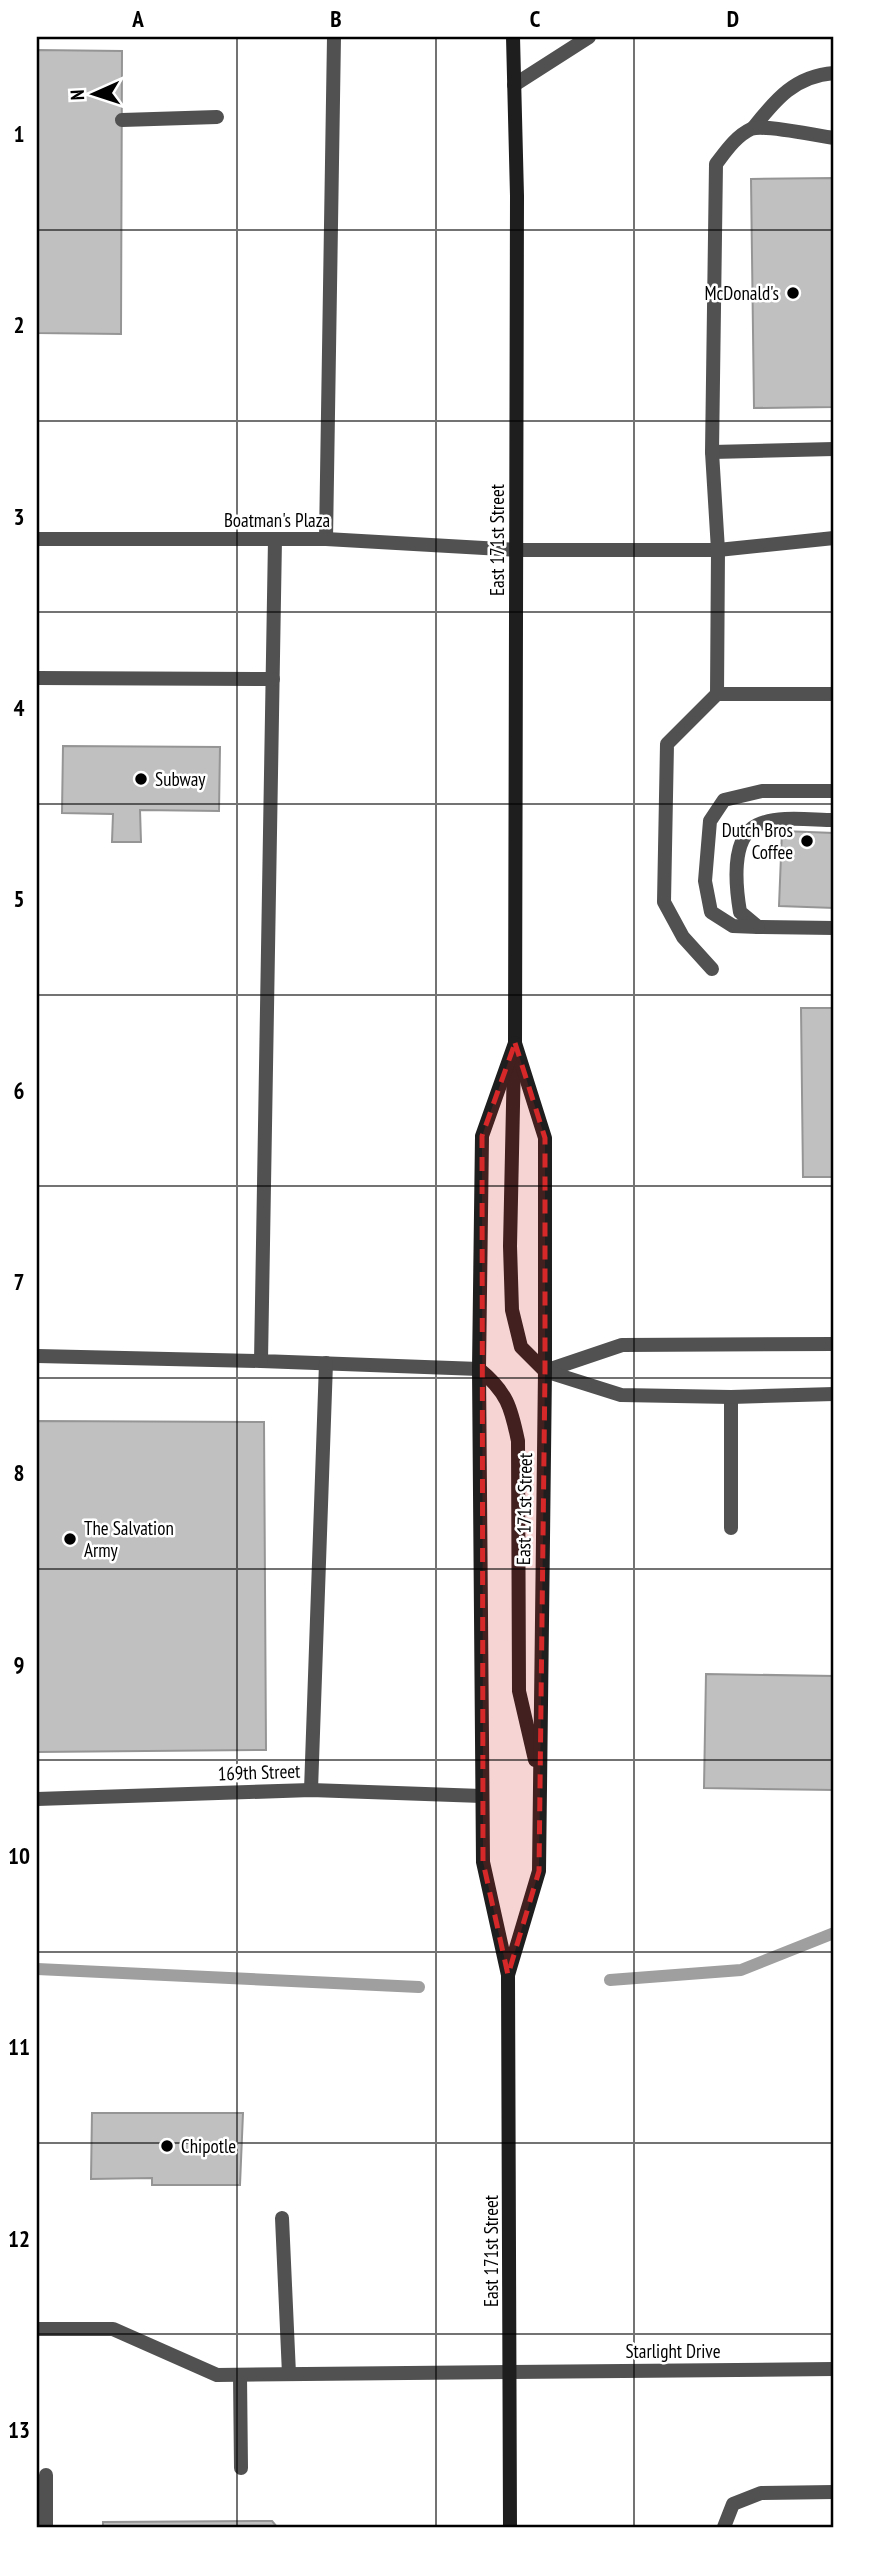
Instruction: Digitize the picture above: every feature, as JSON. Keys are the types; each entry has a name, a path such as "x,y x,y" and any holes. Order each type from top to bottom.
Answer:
{"main road":[{"name":"East 171st Street","path":"508,1975 540,1871 545,1371 545,1138 515,1043 517,196 513,37"},
{"name":"East 171st Street","path":"510,2527 508,1975 483,1862 480,1369 482,1136 515,1043"},
{"path":"515,1043 510,1246 512,1310 521,1347 545,1371"},
{"path":"480,1369 495,1382 512,1408 518,1441 519,1691 541,1782"}],"street":[{"path":"326,539 334,37"},
{"path":"514,85 589,37"},
{"path":"712,969 683,937 664,902 667,744 717,694 718,550 712,452 716,164 731,144 753,128 780,94 818,74 834,73"},
{"path":"122,120 217,117"},
{"path":"753,128 834,138"},
{"path":"712,452 834,449"},
{"name":"Boatman's Plaza","path":"37,539 326,539 517,550 718,550 834,538"},
{"path":"261,1361 275,539"},
{"path":"37,678 273,679"},
{"path":"717,694 834,694"},
{"path":"834,791 762,791 724,800 710,821 705,881 711,912 733,926 834,928"},
{"path":"758,927 740,912 735,884 740,845 756,825 780,820 834,820"},
{"path":"545,1371 622,1345 834,1344"},
{"path":"37,1356 480,1369"},
{"path":"311,1790 326,1363"},
{"path":"545,1371 621,1395 731,1397 834,1394"},
{"path":"731,1397 731,1528"},
{"name":"169th Street","path":"37,1799 311,1790 482,1796"},
{"path":"282,2218 289,2374"},
{"name":"Starlight Drive","path":"37,2329 113,2329 217,2375 834,2369"},
{"path":"240,2375 241,2468"},
{"path":"46,2475 46,2527"},
{"path":"724,2527 733,2504 761,2493 834,2492"}],"highlighted area":[{"path":"515,1043 545,1138 545,1371 539,1871 508,1975 483,1862 482,1136"}],"building":[{"path":"37,50 122,51 121,334 37,333"},
{"name":"McDonald's","path":"834,178 834,407 754,408 751,179"},
{"name":"Subway","path":"63,746 220,747 219,811 140,810 141,842 112,842 113,814 62,813"},
{"path":"782,831 834,833 834,908 779,906"},
{"path":"801,1008 834,1008 834,1177 803,1177"},
{"path":"37,1421 264,1422 266,1750 37,1752"},
{"path":"706,1674 834,1676 834,1790 704,1788"},
{"name":"Chipotle","path":"92,2113 243,2113 240,2185 152,2185 152,2178 91,2179"},
{"path":"272,2521 277,2527 103,2527 103,2522"}],"waterway":[{"path":"610,1980 741,1970 834,1933"},
{"path":"37,1969 419,1987"}],"place":[{"name":"McDonald's","path":"793,293"},
{"name":"Subway","path":"141,779"},
{"name":"Dutch Bros Coffee","path":"807,841"},
{"name":"The Salvation Army","path":"70,1539"},
{"name":"Chipotle","path":"167,2146"}]}
